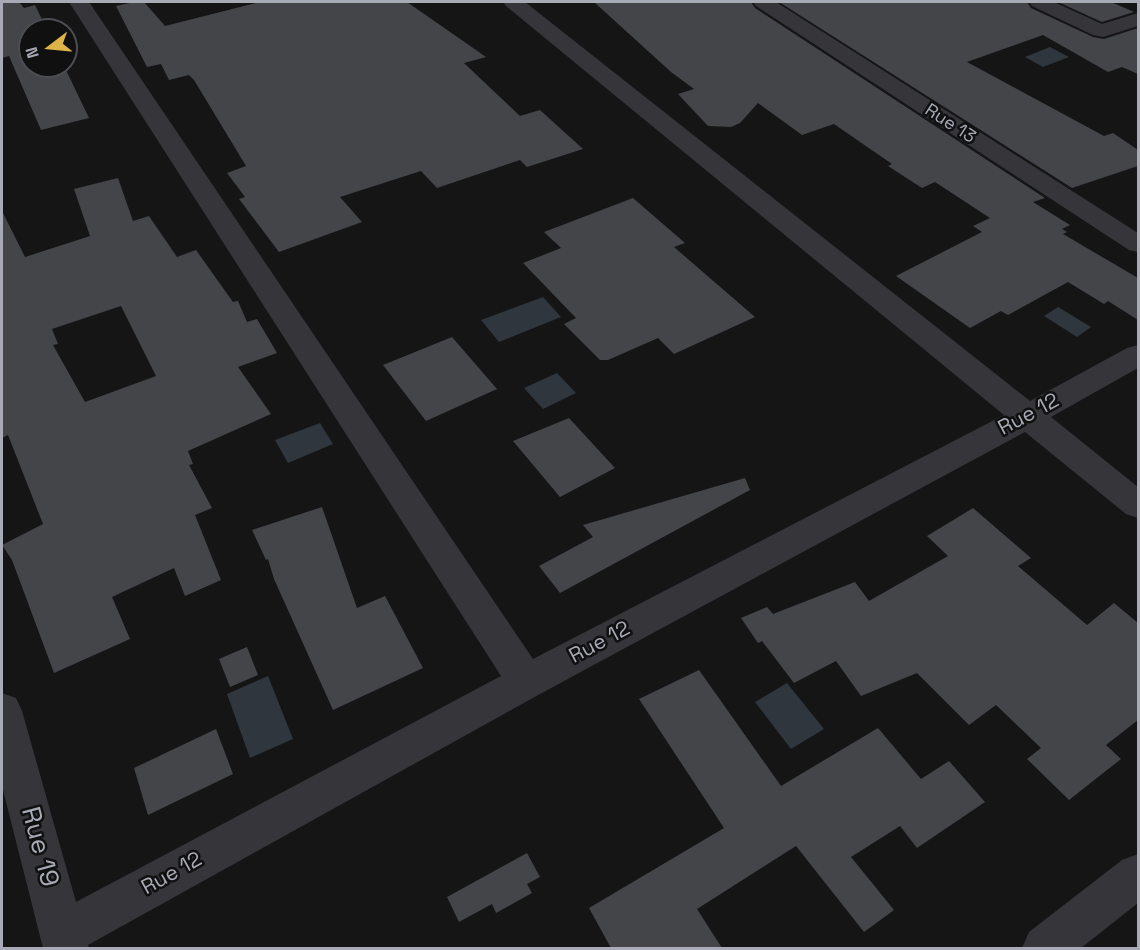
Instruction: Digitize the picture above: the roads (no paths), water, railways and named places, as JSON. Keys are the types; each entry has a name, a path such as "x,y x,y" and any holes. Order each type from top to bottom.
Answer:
{"street":[{"path":"79,2 526,682"},
{"path":"513,2 1138,504"},
{"name":"Rue 13","path":"763,2 1138,244"},
{"path":"1039,2 1093,29 1103,31 1138,19"},
{"name":"Rue 12","path":"64,941 526,682 1028,416 1138,355"},
{"name":"Rue 19","path":"2,711 64,941"},
{"path":"1045,948 1138,876"}]}
